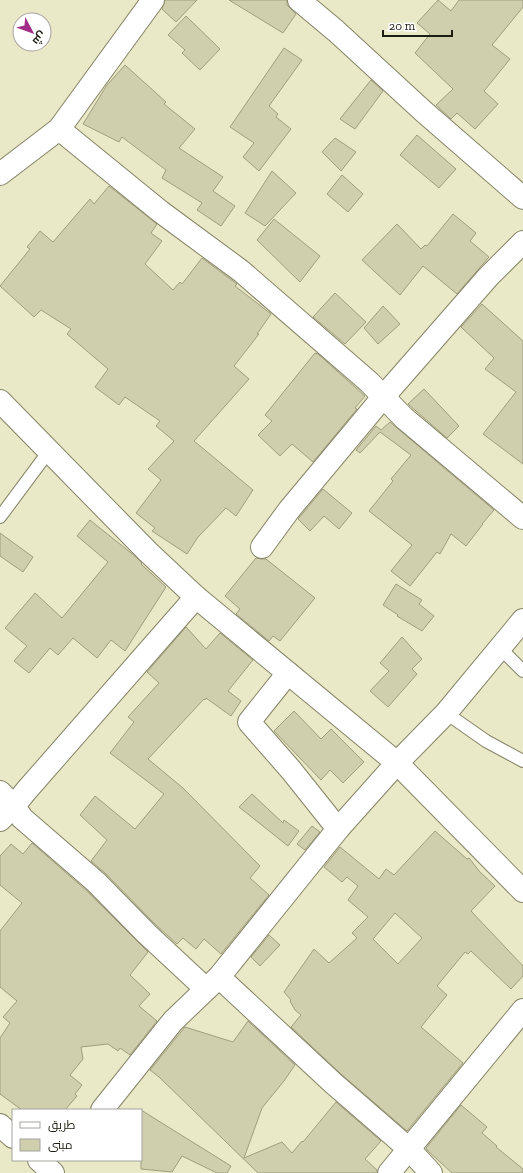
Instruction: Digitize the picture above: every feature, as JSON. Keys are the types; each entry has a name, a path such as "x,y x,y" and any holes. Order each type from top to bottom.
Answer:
{"street":[{"path":"0,174 59,129 153,0"},
{"path":"300,0 423,111 523,198"},
{"path":"59,129 161,212 241,271 369,382 404,418 523,518"},
{"path":"262,546 288,510 384,396 488,277 523,242"},
{"path":"0,401 148,552 196,597 397,763 523,891"},
{"path":"196,597 26,791 5,806 22,818 96,882 147,934 213,983 333,1083 409,1149 431,1173"},
{"path":"103,1109 173,1021 213,983 338,829 397,763 446,713 523,620"},
{"path":"288,673 249,722 291,770 338,829"},
{"path":"389,1173 523,1010"},
{"path":"0,1125 12,1136"},
{"path":"40,1161 53,1173 62,1161"}],"lane":[{"path":"0,517 49,451"},
{"path":"500,648 523,671"},
{"path":"446,713 486,741 523,761"}],"building":[{"path":"165,0 197,0 176,22 162,9"},
{"path":"229,0 287,0 287,5 296,14 283,33"},
{"path":"438,0 451,11 459,0 523,0 523,7 492,45 510,59 484,91 498,104 475,129 457,113 451,119 436,105 453,89 415,53 430,34 417,23"},
{"path":"186,16 220,49 200,70 182,53 185,50 168,35"},
{"path":"284,48 302,60 269,106 278,114 276,117 291,129 259,171 243,157 254,143 230,127"},
{"path":"125,65 166,102 164,104 195,129 179,148 223,177 213,191 235,206 221,226 197,210 202,203 162,178 166,170 122,137 119,142 83,124 107,85"},
{"path":"371,80 383,91 355,129 340,119"},
{"path":"417,135 456,169 439,188 400,155"},
{"path":"335,138 356,152 341,171 322,152"},
{"path":"272,171 296,193 265,226 245,213"},
{"path":"342,175 363,194 348,212 327,194"},
{"path":"109,186 157,224 151,233 162,241 145,264 173,290 180,282 182,284 202,258 237,284 235,286 271,314 257,334 259,334 234,366 249,379 194,441 253,490 236,516 226,508 198,537 187,554 152,531 155,528 136,513 161,480 148,469 174,441 156,426 160,421 125,397 119,405 95,387 108,369 67,334 71,329 41,310 34,317 0,286 30,249 27,247 40,231 53,242 90,199 94,204"},
{"path":"453,214 476,233 470,241 489,257 457,294 423,266 400,295 362,260 397,224 421,249 425,245 427,246"},
{"path":"274,219 320,256 300,282 257,240"},
{"path":"335,293 366,322 345,344 313,317"},
{"path":"482,304 523,341 523,464 483,434 516,392 485,369 494,358 461,327"},
{"path":"383,306 400,324 378,344 364,328"},
{"path":"315,353 365,396 355,408 357,409 313,462 292,444 280,456 258,435 272,421 265,415"},
{"path":"424,389 459,426 447,438 408,404"},
{"path":"390,422 494,510 466,546 451,534 440,554 437,552 410,586 391,571 412,545 369,511 393,481 391,479 411,455 380,432 360,453 356,450 376,426 381,430"},
{"path":"323,489 352,513 339,529 324,516 310,531 298,519"},
{"path":"90,520 136,557 142,563 141,564 166,587 125,651 111,640 97,658 73,638 58,655 50,648 29,673 14,661 27,646 5,628 35,593 62,618 108,562 77,536"},
{"path":"0,533 33,557 23,572 0,556"},
{"path":"256,558 266,559 315,598 280,641 273,636 269,641 236,614 240,609 225,596"},
{"path":"396,584 422,600 419,604 434,616 422,631 397,616 398,615 383,605"},
{"path":"186,627 206,649 220,633 253,660 228,691 241,701 231,716 206,698 205,700 204,699 148,759 183,788 260,866 250,878 269,895 221,954 204,939 196,949 183,938 177,944 91,861 107,840 80,815 95,796 135,829 164,794 110,753 134,722 128,717 159,683 147,672"},
{"path":"402,637 422,659 412,669 417,674 388,707 370,691 389,671 380,663"},
{"path":"294,711 321,739 331,729 364,762 343,783 330,770 321,780 274,731"},
{"path":"252,794 283,823 284,820 299,831 288,846 239,807"},
{"path":"312,826 320,832 305,850 297,844"},
{"path":"435,831 467,859 469,858 480,872 495,886 471,911 523,966 523,976 511,989 471,951 468,954 465,952 437,986 447,995 421,1027 463,1063 407,1131 341,1074 291,1027 301,1015 295,1010 290,1001 291,1000 284,992 314,949 329,963 357,938 352,933 368,917 348,900 358,886 347,877 342,882 324,867 340,847 379,879 386,869 394,875","holes":["395,913 422,938 398,964 373,939"]},
{"path":"32,843 87,891 148,952 130,975 150,994 139,1006 157,1021 130,1055 120,1048 118,1051 108,1044 81,1047 83,1059 70,1075 82,1085 75,1094 77,1096 66,1109 21,1109 0,1094 0,1038 10,1023 3,1017 17,1001 0,987 0,931 22,903 0,885 0,856 11,844 23,854"},
{"path":"269,935 280,945 260,966 251,957"},
{"path":"248,1021 295,1065 262,1108 244,1158 282,1142 292,1153 336,1102 381,1141 365,1159 377,1170 377,1173 258,1173 150,1070 185,1027 233,1042"},
{"path":"461,1105 487,1127 482,1133 497,1146 496,1147 523,1169 523,1173 452,1173 427,1150 426,1148"},
{"path":"142,1111 231,1166 227,1173 217,1173 182,1156 172,1172 141,1169"}]}
